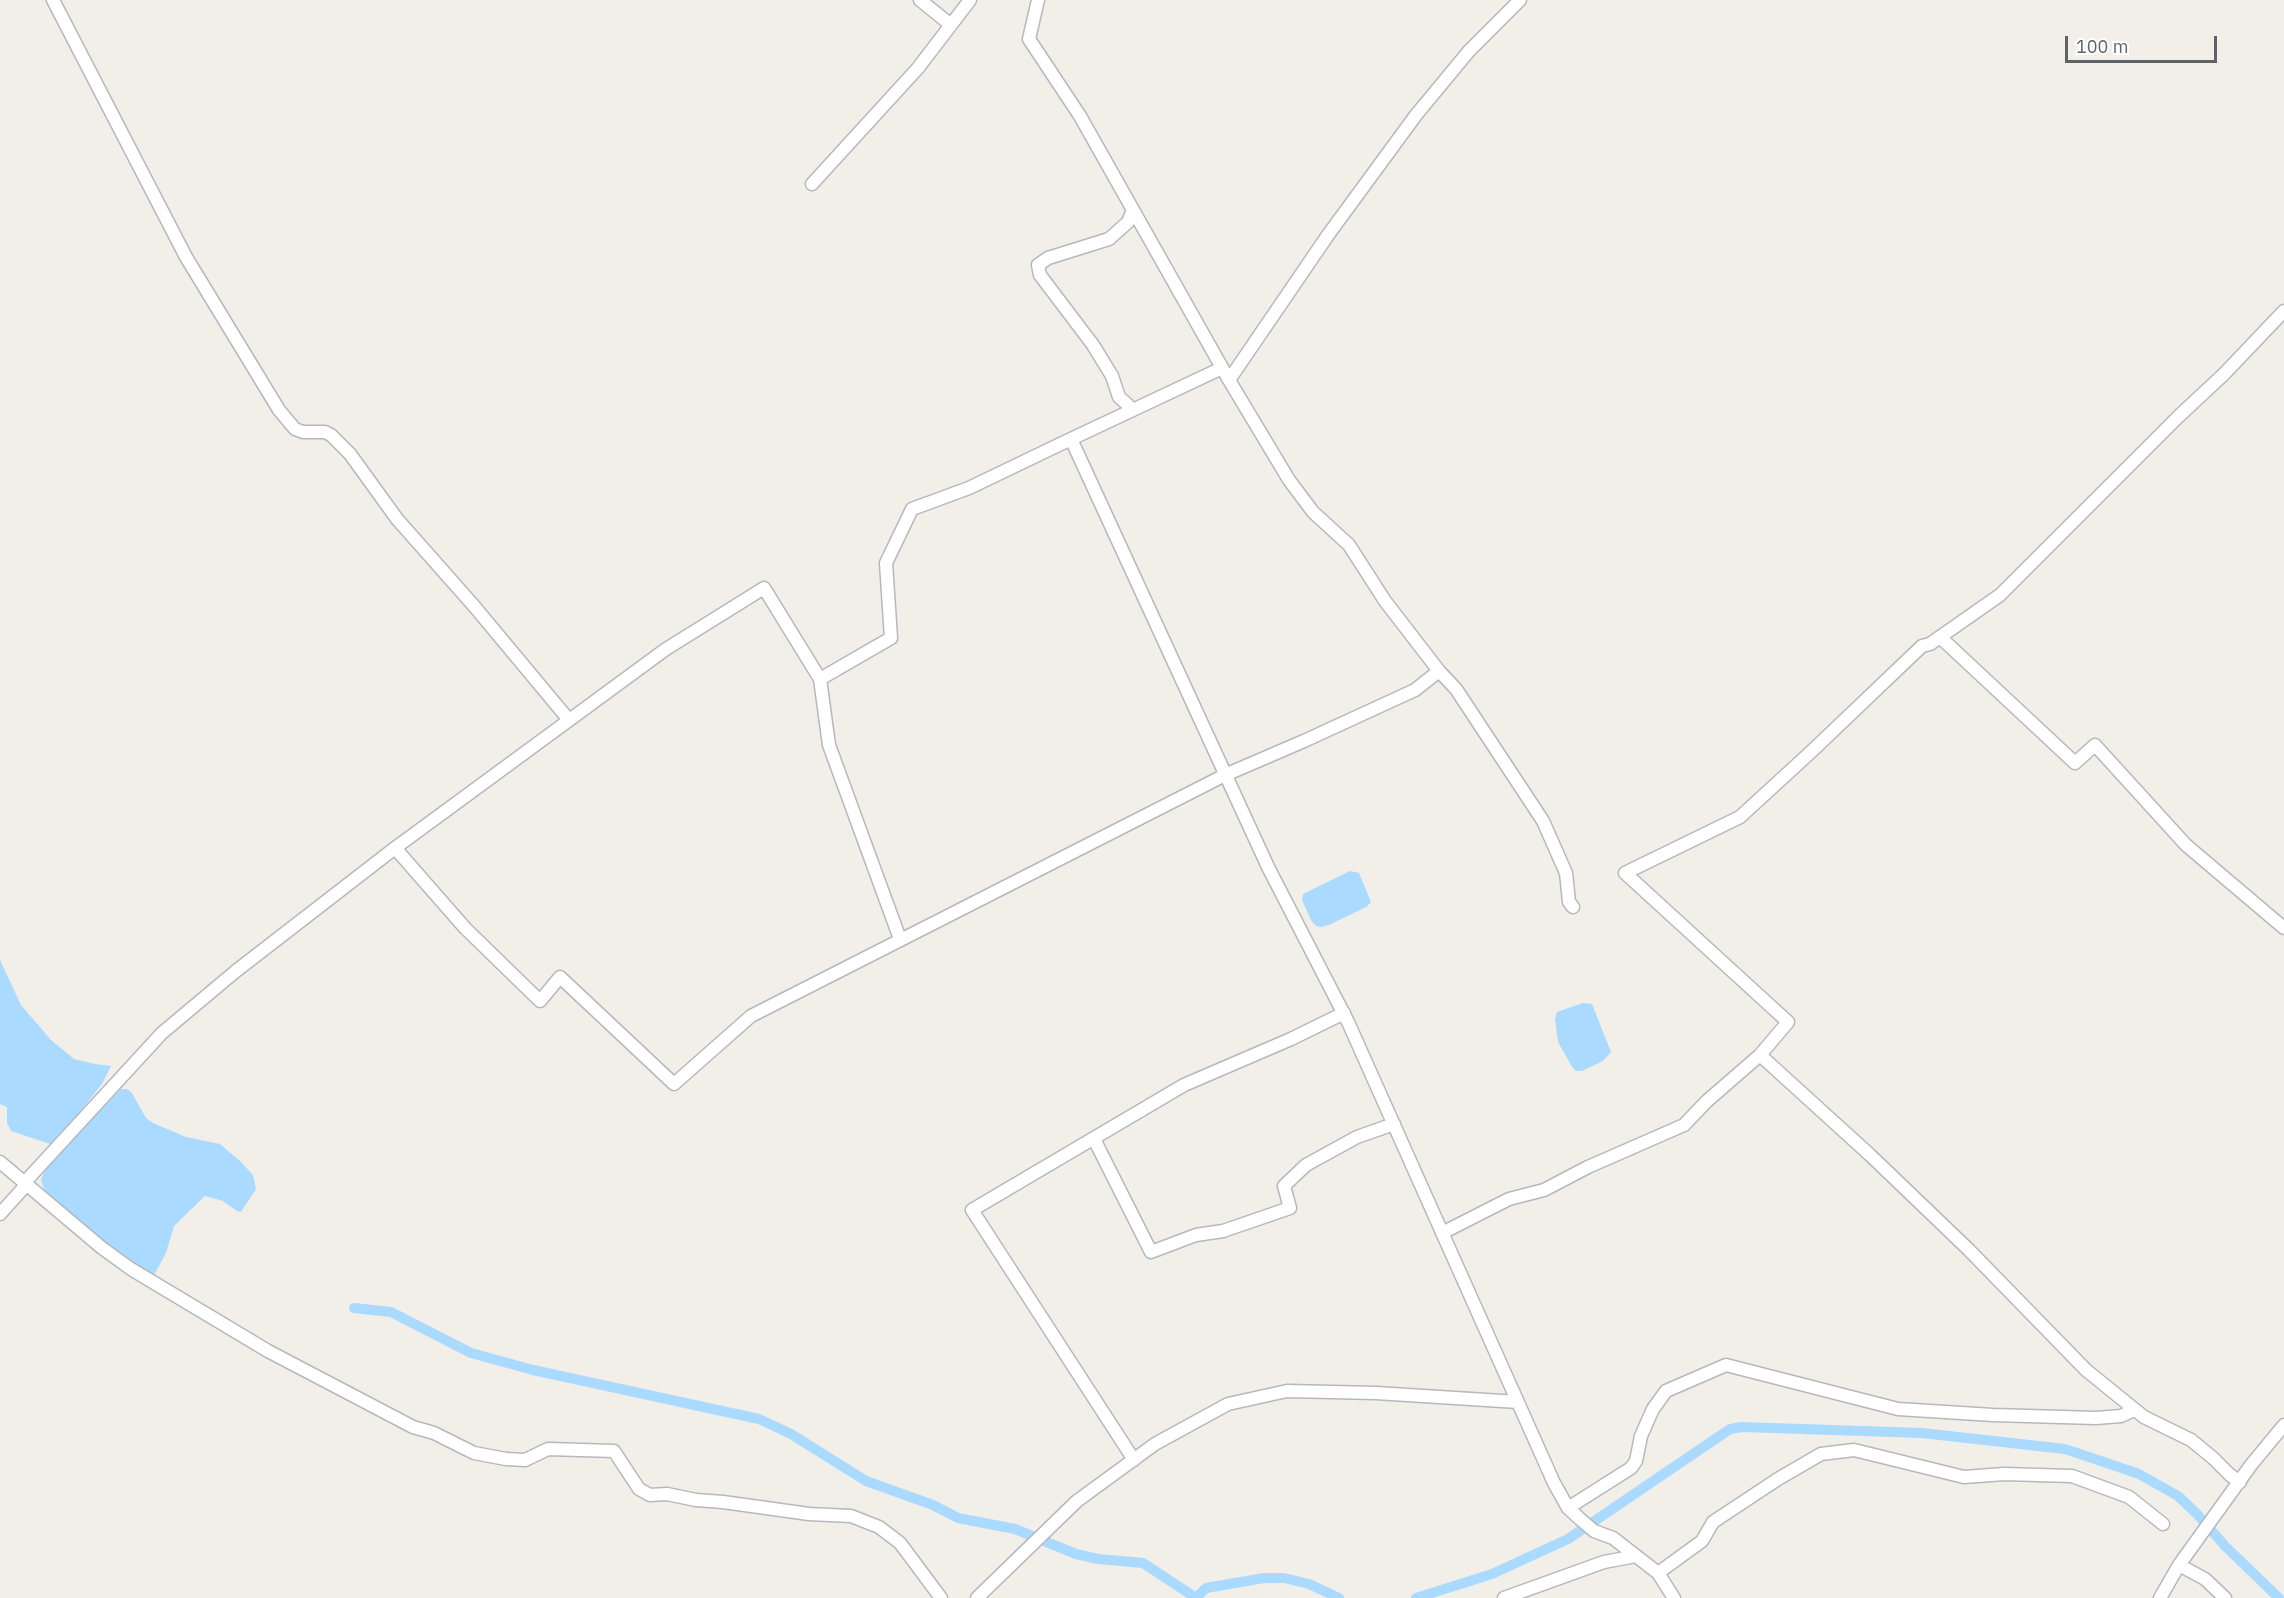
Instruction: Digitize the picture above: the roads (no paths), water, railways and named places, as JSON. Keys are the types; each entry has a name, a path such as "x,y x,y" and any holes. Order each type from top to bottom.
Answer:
{"street":[{"path":"53,0 186,257 279,410 296,429 303,432 325,432 350,454 397,519 474,606 569,720"},
{"path":"920,0 951,25"},
{"path":"812,184 918,68 970,0"},
{"path":"1038,0 1029,39 1080,116 1229,380 1289,480 1313,512 1349,545 1385,601 1439,671 1456,689 1543,821 1566,873 1569,902 1573,907"},
{"path":"1229,380 1328,235 1416,115 1469,51 1520,0"},
{"path":"1128,412 1128,405 1119,397 1112,376 1094,345 1040,275 1038,265 1048,258 1109,239 1128,222 1133,210"},
{"path":"1442,1233 1509,1199 1544,1190 1588,1167 1684,1125 1707,1101 1760,1055 1788,1022 1625,873 1740,817 1814,750 1922,646 1930,644 2000,595 2179,416 2231,368 2284,311"},
{"path":"820,679 891,638 886,563 912,509 969,488 1222,368"},
{"path":"1071,439 1268,867 1344,1013 1554,1483 1568,1508 1594,1532 1613,1538 1658,1573 1674,1598"},
{"path":"0,1214 162,1033 236,971 395,848 666,649 764,588 820,679 829,745 900,939"},
{"path":"1940,637 2075,763 2095,745 2186,845 2284,928"},
{"path":"395,848 465,928 540,1001 560,977 674,1084 751,1016 1225,775 1415,690 1439,671"},
{"path":"1134,1460 972,1210 1185,1085 1291,1039 1344,1013"},
{"path":"1760,1055 1870,1155 1969,1250 2086,1370 2144,1417 2191,1440 2239,1484"},
{"path":"1094,1139 1151,1252 1196,1235 1223,1231 1290,1208 1284,1186 1306,1165 1357,1137 1394,1124"},
{"path":"0,1162 102,1248 131,1269 296,1366 414,1427 434,1433 474,1453 506,1459 525,1460 548,1449 614,1451 639,1489 650,1496 667,1494 753,1507 851,1516 879,1527 900,1543 941,1598"},
{"path":"1568,1508 1630,1468 1636,1461 1641,1436 1653,1409 1666,1391 1726,1365 1783,1382 1898,1409 2096,1418 2121,1416 2134,1410"},
{"path":"977,1598 1077,1501 1155,1444 1228,1404 1287,1391 1376,1393 1518,1402"},
{"path":"2160,1598 2182,1561 2284,1425"},
{"path":"1658,1573 1702,1541 1713,1522 1778,1479 1821,1454 1854,1450 1964,1478 2004,1474 2072,1476 2129,1497 2163,1524"},
{"path":"1504,1598 1604,1562 1636,1556"},
{"path":"2182,1561 2225,1598"}],"water":[{"path":"1350,871 1359,873 1371,902 1366,907 1329,925 1316,926 1302,900 1303,894"},
{"path":"0,960 21,1005 51,1040 74,1059 111,1066 102,1084 58,1139 50,1144 11,1131 7,1123 7,1107 0,1104"},
{"path":"1583,1003 1592,1004 1611,1052 1603,1061 1582,1071 1576,1071 1558,1042 1555,1019 1557,1012"},
{"path":"121,1089 127,1089 132,1093 146,1118 153,1123 186,1137 220,1144 253,1175 256,1189 241,1212 223,1201 205,1196 174,1226 166,1253 154,1275 125,1260 51,1198 43,1187 41,1179 57,1156"}],"waterway":[{"path":"354,1308 391,1312 471,1353 533,1370 759,1419 791,1434 866,1481 933,1505 958,1518 1015,1529 1076,1554 1098,1559 1143,1563 1196,1598"},
{"path":"1416,1598 1492,1574 1568,1539 1730,1429 1742,1427 1922,1433 2065,1449 2139,1474 2178,1496 2279,1598"},
{"path":"1196,1598 1206,1588 1264,1578 1284,1578 1309,1584 1339,1598"}]}
